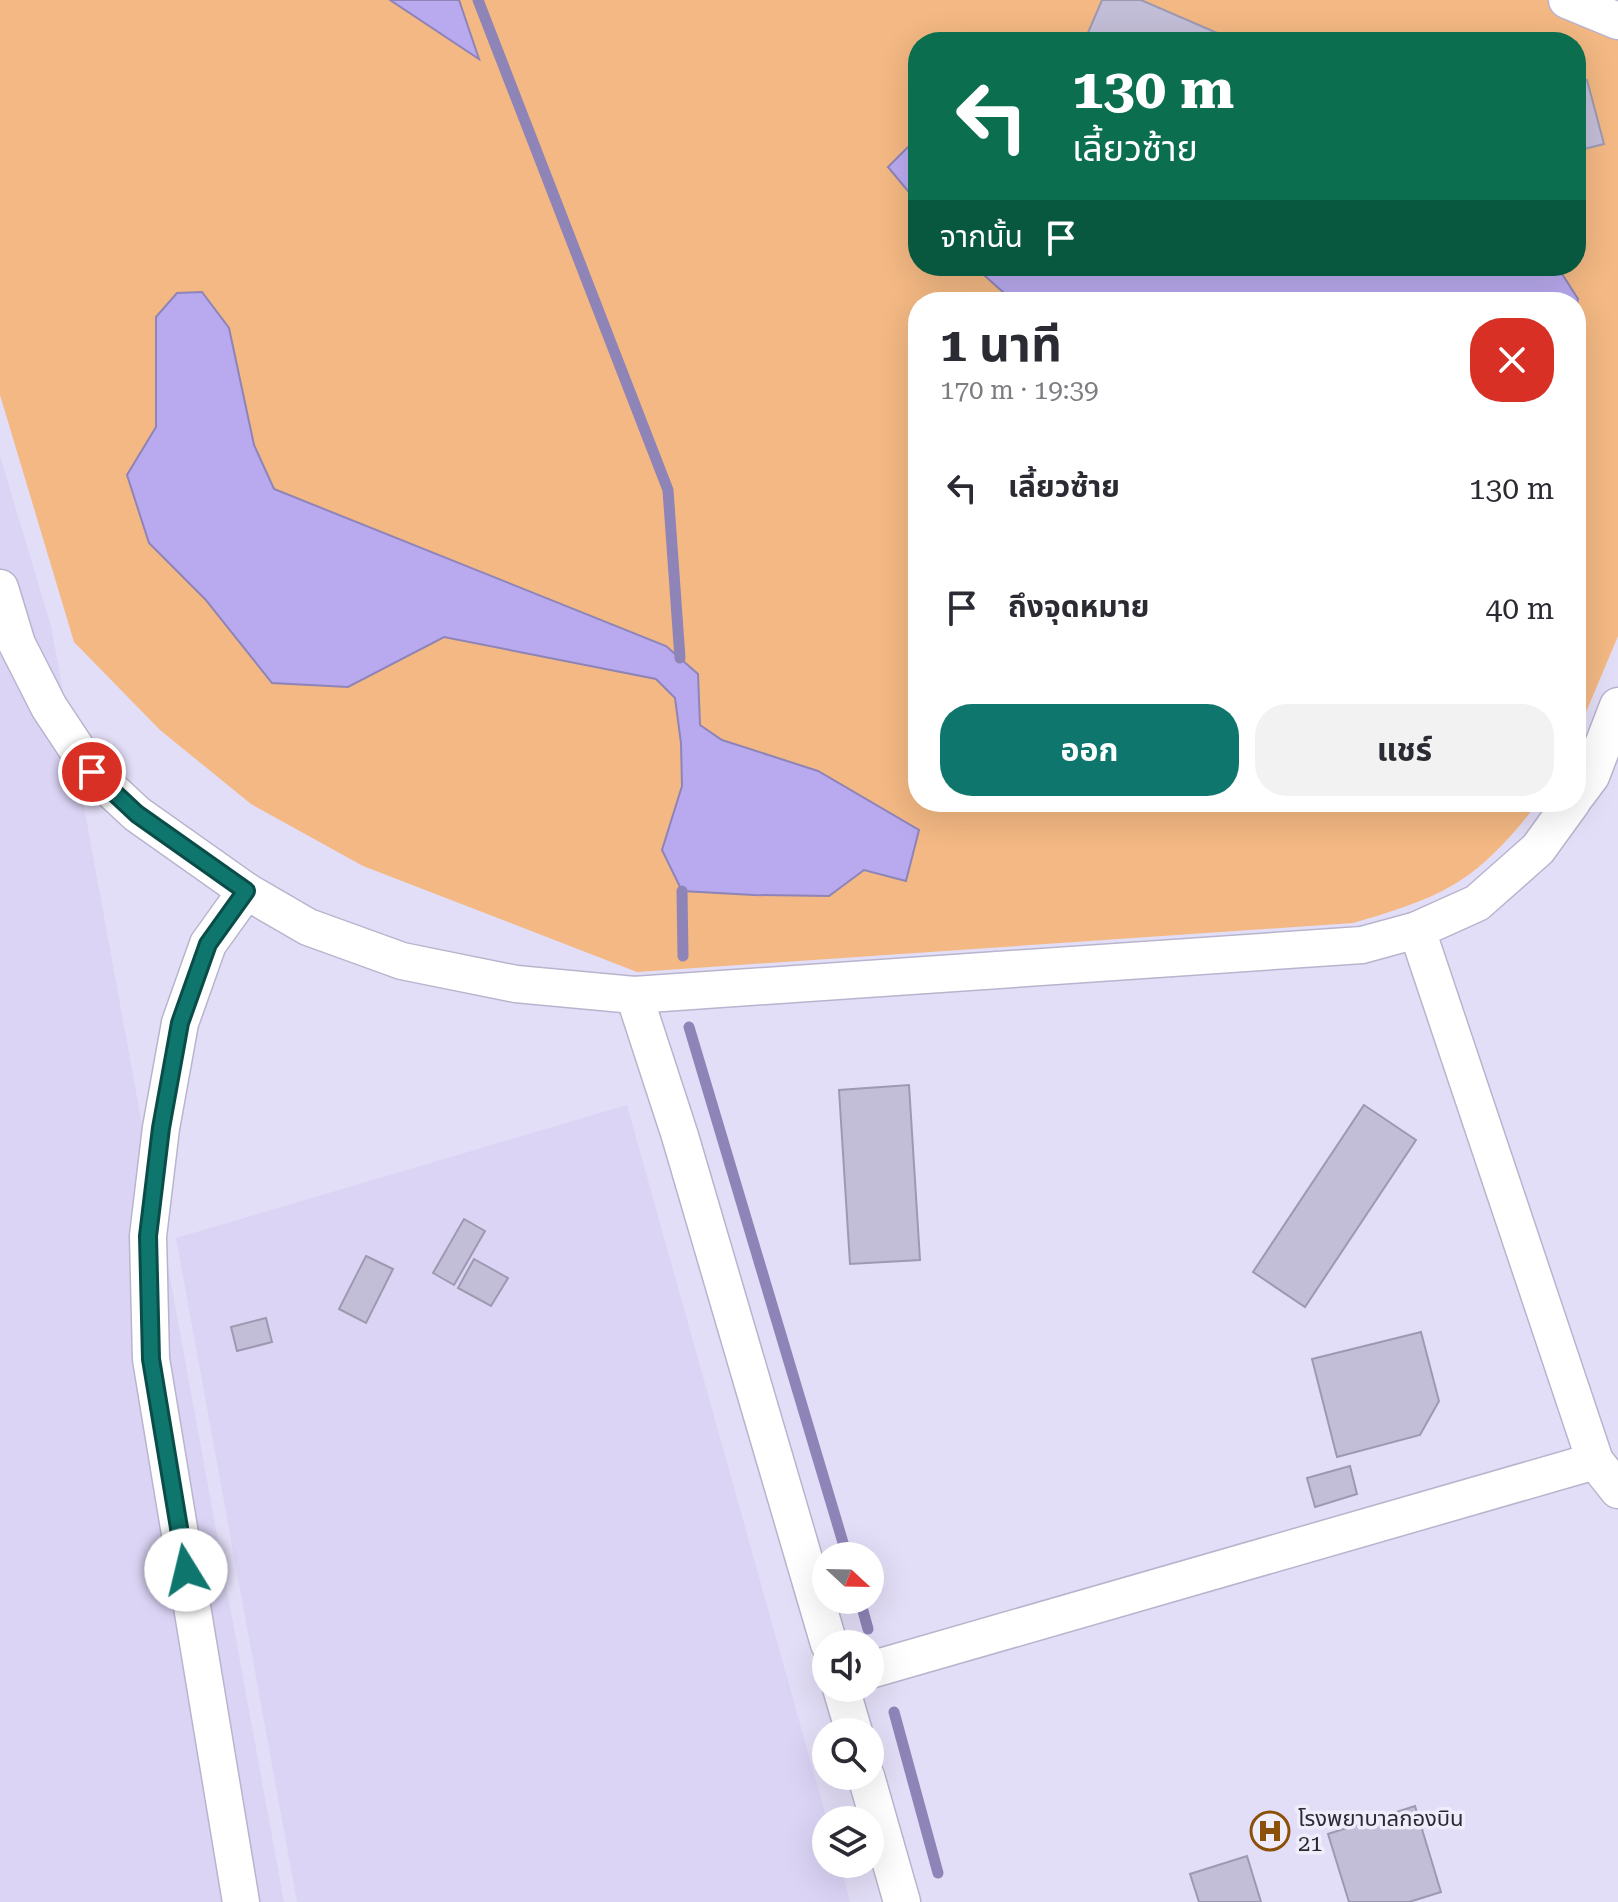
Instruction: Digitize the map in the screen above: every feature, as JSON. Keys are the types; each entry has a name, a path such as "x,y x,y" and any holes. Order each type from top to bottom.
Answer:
{"lane":[{"path":"1567,0 1618,21"},
{"path":"0,588 17,644 49,707 92,772 137,814 246,891 308,927 402,961 516,984 634,995 1362,945 1417,930 1477,903 1538,849 1570,812"},
{"path":"1589,790 1618,706"},
{"path":"241,1902 151,1359 148,1236 161,1128 180,1023 208,944 246,891"},
{"path":"1417,930 1595,1461 1618,1490"},
{"path":"634,995 680,1136 825,1630"},
{"path":"884,1666 1595,1461"},
{"path":"870,1790 902,1902"}],"shaded area":[{"path":"0,0 1618,0 1618,636 1586,712 1586,292 908,292 908,812 1530,812 1500,848 1477,869 1417,902 1353,923 637,972 363,866 251,804 160,730 74,642 0,395"},
{"path":"390,0 459,0 479,59"},
{"path":"908,147 908,191 888,167"},
{"path":"985,276 1563,276 1574,292 1003,292"},
{"path":"202,292 229,328 254,445 274,489 666,646 698,674 700,725 722,740 818,771 919,830 906,881 864,870 829,896 682,891 662,850 682,786 681,743 675,698 656,679 444,637 348,687 272,683 205,599 149,543 127,475 156,427 156,317 177,293"},
{"path":"0,456 51,626 284,1902 0,1902"},
{"path":"627,1105 812,1766 812,1790 819,1790 823,1806 812,1806 812,1878 844,1878 850,1902 297,1902 176,1238"}],"building":[{"path":"1102,0 1141,0 1215,32 1088,32"},
{"path":"1586,80 1604,144 1586,148"},
{"path":"909,1085 920,1260 850,1264 839,1090"},
{"path":"1364,1105 1416,1140 1305,1307 1253,1272"},
{"path":"464,1219 485,1231 454,1285 433,1273"},
{"path":"366,1256 393,1269 366,1323 339,1309"},
{"path":"474,1259 508,1278 491,1306 458,1288"},
{"path":"266,1318 272,1342 237,1351 231,1327"},
{"path":"1421,1332 1439,1401 1420,1435 1337,1457 1312,1359"},
{"path":"1350,1466 1357,1494 1315,1507 1307,1478"},
{"path":"1415,1806 1441,1892 1409,1902 1349,1902 1328,1834"},
{"path":"1247,1856 1261,1902 1199,1902 1190,1874"}],"waterway":[{"path":"478,0 668,490 680,658"},
{"path":"682,891 683,956"},
{"path":"689,1027 843,1542"},
{"path":"864,1614 868,1629"},
{"path":"894,1712 938,1873"}],"place":[{"name":"โรงพยาบาลกองบิน 21","path":"1270,1831"}],"route":[{"path":"92,772 137,814 246,891 208,944 180,1023 161,1128 148,1236 151,1359 186,1570"}]}
